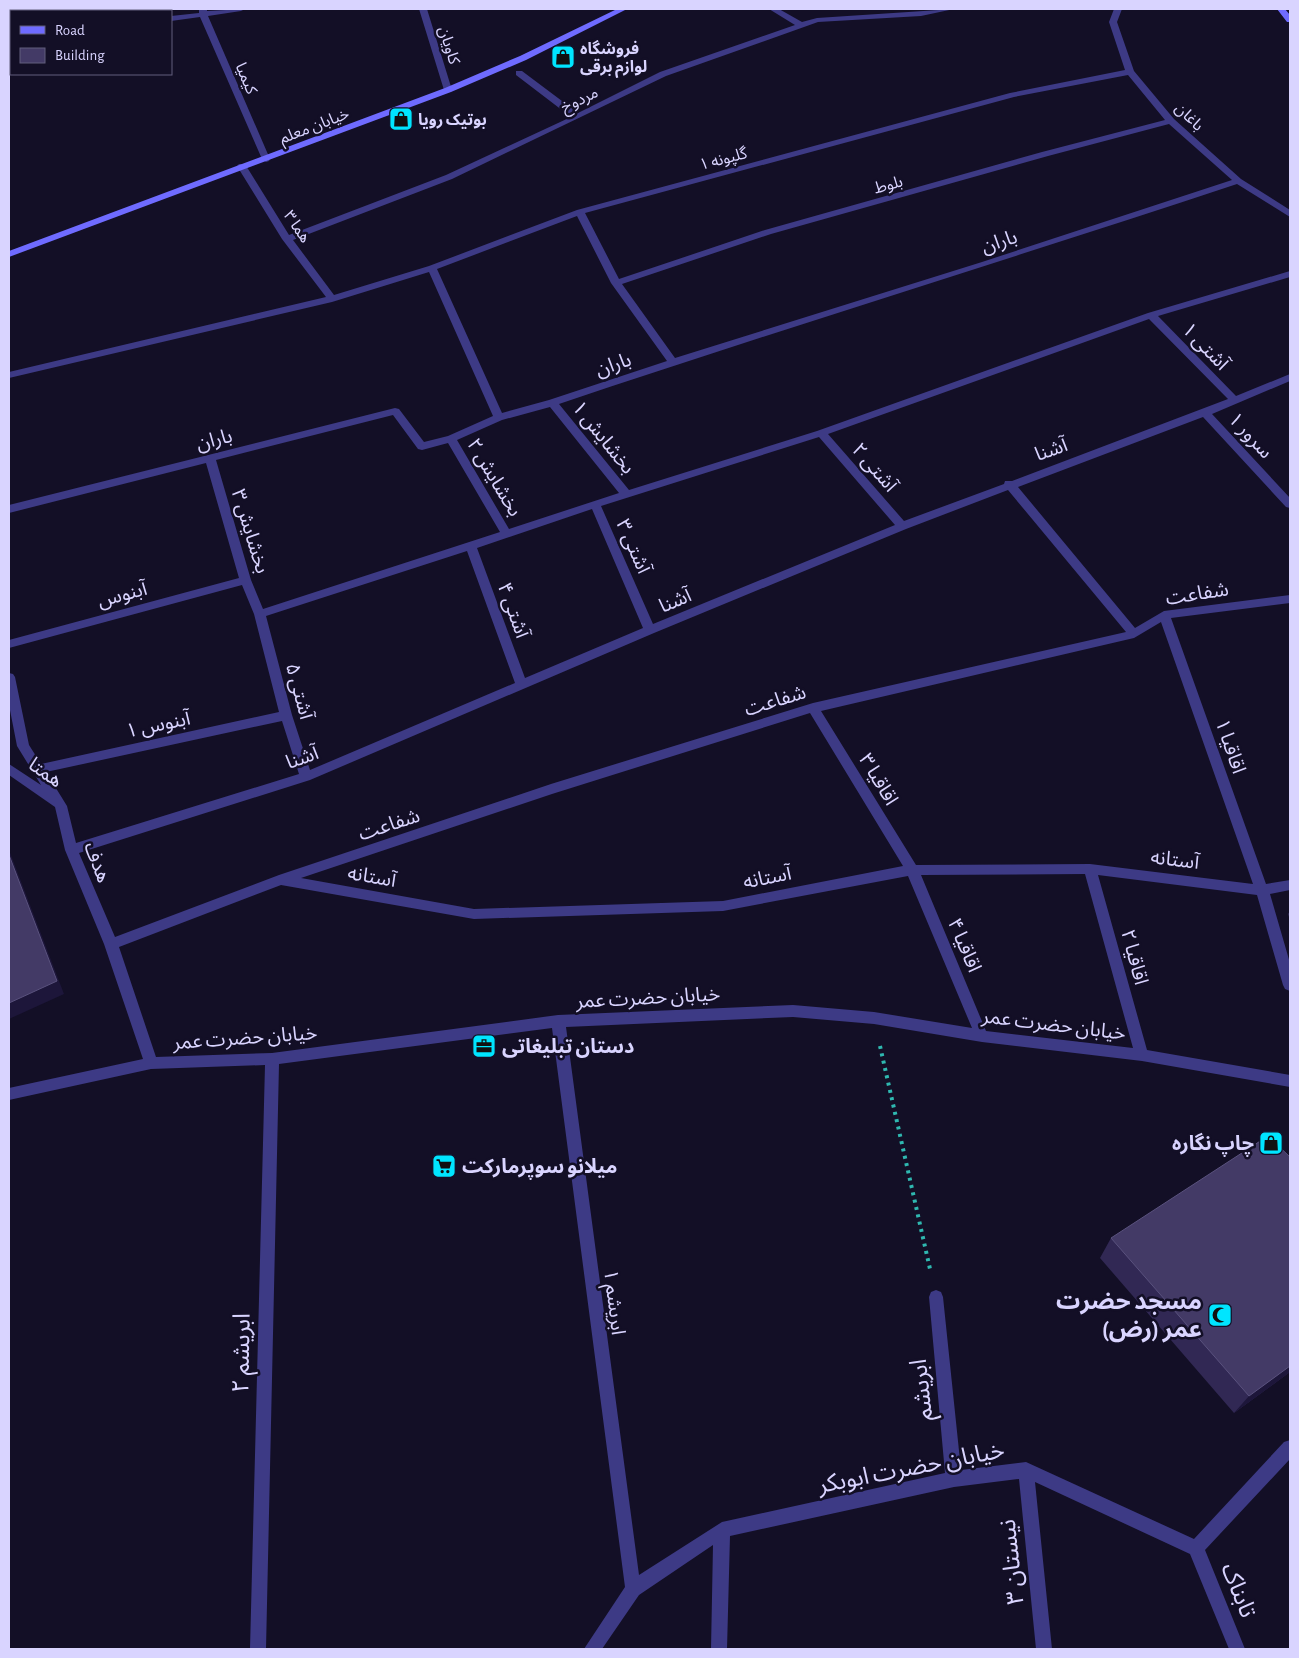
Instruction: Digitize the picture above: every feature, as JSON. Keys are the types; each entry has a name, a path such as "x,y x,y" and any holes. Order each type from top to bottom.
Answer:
{"street":[{"path":"172,19 203,12 241,9"},
{"name":"کاویان","path":"423,9 448,90"},
{"name":"خیابان معلم","path":"9,254 448,90 523,58 623,9"},
{"path":"773,9 801,26"},
{"path":"817,20 839,9"},
{"name":"مردوخ","path":"287,240 449,177 663,74 817,20 921,14 950,9"},
{"name":"باغان","path":"1118,9 1113,22 1130,72 1171,122 1238,181 1290,214"},
{"path":"1281,9 1290,20"},
{"name":"کیمیا","path":"203,12 266,159"},
{"name":"گلپونه ۱","path":"9,375 332,299 432,268 580,212 1013,95 1130,72"},
{"path":"519,73 577,117"},
{"name":"بلوط","path":"616,283 768,232 1045,154 1171,122"},
{"name":"هما ۳","path":"242,166 287,240 332,299"},
{"name":"باران","path":"9,509 395,411 422,446 451,439 499,417 552,403 673,362 985,264 1238,181"},
{"path":"580,212 616,283 673,362"},
{"path":"432,268 499,417"},
{"path":"260,614 595,504 820,433 1151,315 1290,274"},
{"name":"آشتی ۱","path":"1151,315 1235,401"},
{"name":"آشنا","path":"72,850 306,777 650,630 902,526 1009,484 1288,382"},
{"name":"بخشایش ۱","path":"552,403 627,495"},
{"name":"سرور ۱","path":"1205,413 1290,504"},
{"name":"آشتی ۲","path":"820,433 902,526"},
{"name":"بخشایش ۲","path":"451,439 507,534"},
{"name":"بخشایش ۳","path":"210,458 245,580 260,614"},
{"path":"1009,484 1081,568 1134,634"},
{"name":"آشتی ۳","path":"595,504 650,630"},
{"name":"آشتی ۴","path":"471,546 522,686"},
{"name":"آبنوس","path":"9,644 245,580"},
{"name":"شفاعت","path":"111,944 279,880 551,789 813,708 1134,634 1164,615 1290,599"},
{"name":"آشتی ۵","path":"260,614 286,715 306,777"},
{"name":"اقاقیا ۱","path":"1164,615 1262,890 1290,986"},
{"name":"هدف","path":"9,677 22,746 61,806 72,850 111,944 151,1063"},
{"name":"اقاقیا ۳","path":"813,708 912,870"},
{"name":"آبنوس ۱","path":"38,769 286,715"},
{"name":"همتا","path":"9,769 61,806"},
{"name":"آستانه","path":"279,880 474,914 723,906 912,870 1090,869 1262,890 1290,885"},
{"name":"اقاقیا ۲","path":"1090,869 1142,1055"},
{"name":"اقاقیا ۴","path":"912,870 982,1036"},
{"name":"خیابان حضرت عمر","path":"9,1094 151,1063 272,1059 558,1021 793,1011 874,1018 982,1036 1142,1055 1290,1081"},
{"name":"ابریشم ۱","path":"558,1021 633,1589"},
{"name":"ابریشم ۲","path":"258,1649 272,1059"},
{"name":"ابریشم","path":"936,1297 954,1478"},
{"path":"1196,1548 1290,1448"},
{"name":"خیابان حضرت ابوبکر","path":"592,1649 633,1589 722,1530 954,1478 1026,1470 1196,1548"},
{"name":"نیستان ۳","path":"1026,1470 1044,1649"},
{"path":"719,1649 722,1530"},
{"name":"تابناک","path":"1196,1548 1237,1649"}],"path":[{"path":"874,1018 936,1297"}],"building":[{"path":"9,855 57,981 9,1003"},
{"name":"مسجد حضرت عمر (رض)","path":"1268,1136 1290,1157 1290,1366 1249,1396 1111,1238"}],"place":[{"name":"فروشگاه لوازم برقی","path":"563,57"},
{"name":"بوتیک رویا","path":"401,119"},
{"name":"دستان تبلیغاتی","path":"484,1046"},
{"name":"چاپ نگاره","path":"1271,1143"},
{"name":"میلانو سوپرمارکت","path":"444,1166"},
{"name":"مسجد حضرت عمر (رض)","path":"1220,1315"}]}
